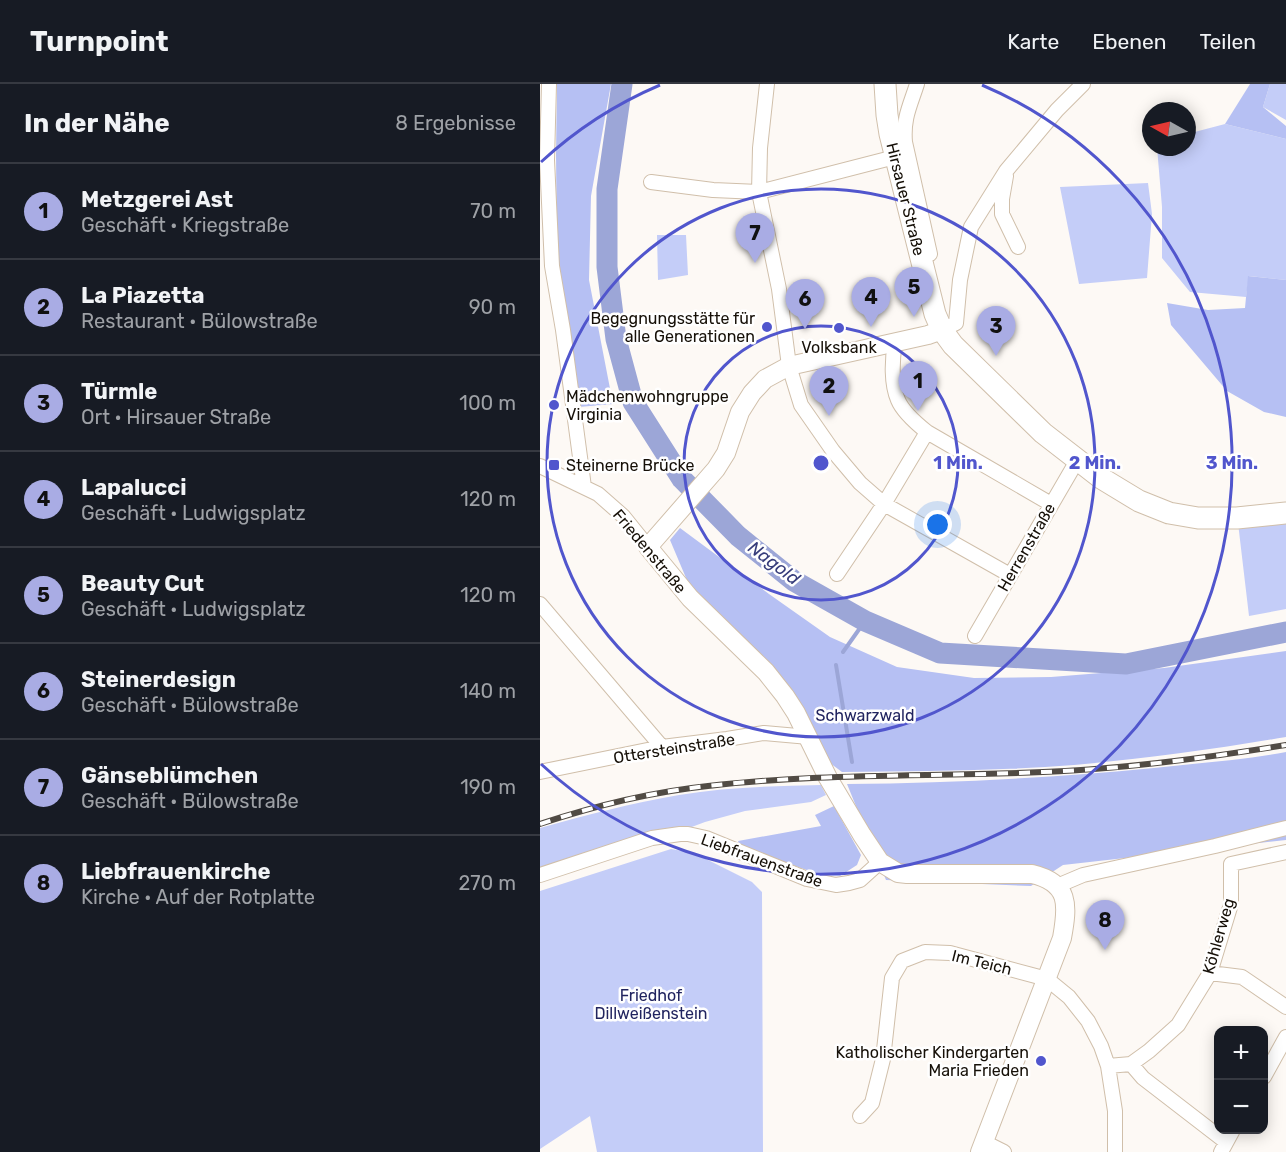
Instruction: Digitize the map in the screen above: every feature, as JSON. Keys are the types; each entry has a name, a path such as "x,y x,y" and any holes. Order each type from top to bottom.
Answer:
{"main road":[{"name":"Hirsauer Straße","path":"885,84 887,115 895,157 935,314 942,330 953,345 1043,433 1120,491 1139,501 1169,513 1214,519 1286,513"}],"street":[{"path":"549,84 547,160 552,266 584,487"},
{"path":"767,84 760,148 759,192 779,289 789,366 801,405 833,451 860,483 884,504 1010,575"},
{"path":"917,84 904,128 905,142 930,250 930,262 925,273"},
{"path":"648,547 716,469 726,453 740,412 752,393 765,379 789,366 928,335 956,323 960,280 971,226 1006,171 1057,110 1083,84"},
{"path":"651,182 713,190 759,192 895,157"},
{"path":"1006,171 1002,214 1018,247"},
{"path":"895,343 892,373 898,401 912,420 927,432 1051,504"},
{"path":"837,574 884,504 927,432"},
{"name":"Herrenstraße","path":"975,636 1078,459"},
{"name":"Friedenstraße","path":"540,466 598,494 623,516 690,598 766,672 791,705 828,778 880,862"},
{"path":"540,604 662,747"},
{"name":"Ottersteinstraße","path":"540,772 662,747 727,740 764,733 809,737"},
{"path":"1057,886 1083,875 1286,828"},
{"name":"Liebfrauenstraße","path":"540,875 652,838 688,834 706,838 807,879 836,885 860,880 880,862"},
{"path":"1215,846 1231,864 1286,852"},
{"path":"880,862 898,873 907,874 1032,874 1052,881 1064,894 1066,907 1062,938 982,1147 1004,1152"},
{"name":"Köhlerweg","path":"1131,1064 1178,1025 1210,973 1231,904 1231,864"},
{"name":"Im Teich","path":"860,1116 872,1103 883,1059 892,978 902,961 925,952 950,952 1047,979"},
{"path":"1210,973 1242,977 1286,1007"},
{"path":"1047,979 1069,997 1088,1021 1101,1046 1108,1066 1115,1111 1115,1152"},
{"path":"1268,1068 1286,1037"},
{"path":"1108,1066 1131,1064 1143,1078 1223,1147 1231,1134"}],"green space":[{"path":"557,84 611,84 591,196 589,280 613,404 579,407 557,258"},
{"path":"1250,84 1270,84 1263,107 1286,126 1286,139 1225,124"},
{"path":"1270,84 1286,84 1286,120 1263,107"},
{"path":"1225,124 1286,139 1286,280 1249,276 1246,297 1190,292 1162,258 1162,207 1158,156 1196,156 1196,132"},
{"path":"1148,183 1152,214 1147,278 1079,284 1060,187"},
{"path":"657,235 686,235 688,275 658,280"},
{"path":"1248,276 1286,280 1286,417 1264,412 1227,391 1171,325 1167,303 1208,310 1245,308"},
{"path":"1286,518 1286,609 1249,616 1238,523"},
{"name":"Schwarzwald","path":"680,528 830,637 897,667 974,678 1051,677 1164,668 1286,651 1286,737 1127,760 1074,765 987,770 842,772 826,760 777,671 689,585 670,540"},
{"path":"1286,752 1286,840 1063,865 1031,886 886,880 847,784 1077,775"},
{"path":"821,785 826,795 811,802 745,811 705,822 540,880 540,828 609,810 697,792 767,786"},
{"path":"834,806 861,855 857,865 840,876 821,875 740,847 738,841 821,826 815,815"},
{"name":"Friedhof Dillweißenstein","path":"671,849 694,853 752,882 762,892 763,1152 597,1152 590,1116 540,1149 540,891"}],"waterway":[{"name":"Nagold","path":"622,84 607,189 607,267 616,339 633,402 682,479 738,536 794,581 865,621 940,653 1126,664 1286,632"},
{"path":"843,652 865,621"},
{"path":"836,665 852,762"}],"railway":[{"path":"540,824 623,800 708,786 833,777 1073,771 1165,762 1286,745"}],"place":[{"name":"Gänseblümchen","path":"755,263"},
{"name":"Beauty Cut","path":"914,317"},
{"name":"Begegnungsstätte für alle Generationen","path":"767,327"},
{"name":"Lapalucci","path":"871,327"},
{"name":"Volksbank","path":"839,328"},
{"name":"Steinerdesign","path":"805,329"},
{"name":"Türmle","path":"996,356"},
{"name":"Mädchenwohngruppe Virginia","path":"554,405"},
{"name":"Metzgerei Ast","path":"918,411"},
{"name":"La Piazetta","path":"829,416"},
{"name":"Steinerne Brücke","path":"554,465"},
{"name":"Liebfrauenkirche","path":"1105,950"},
{"name":"Katholischer Kindergarten Maria Frieden","path":"1041,1061"}]}
